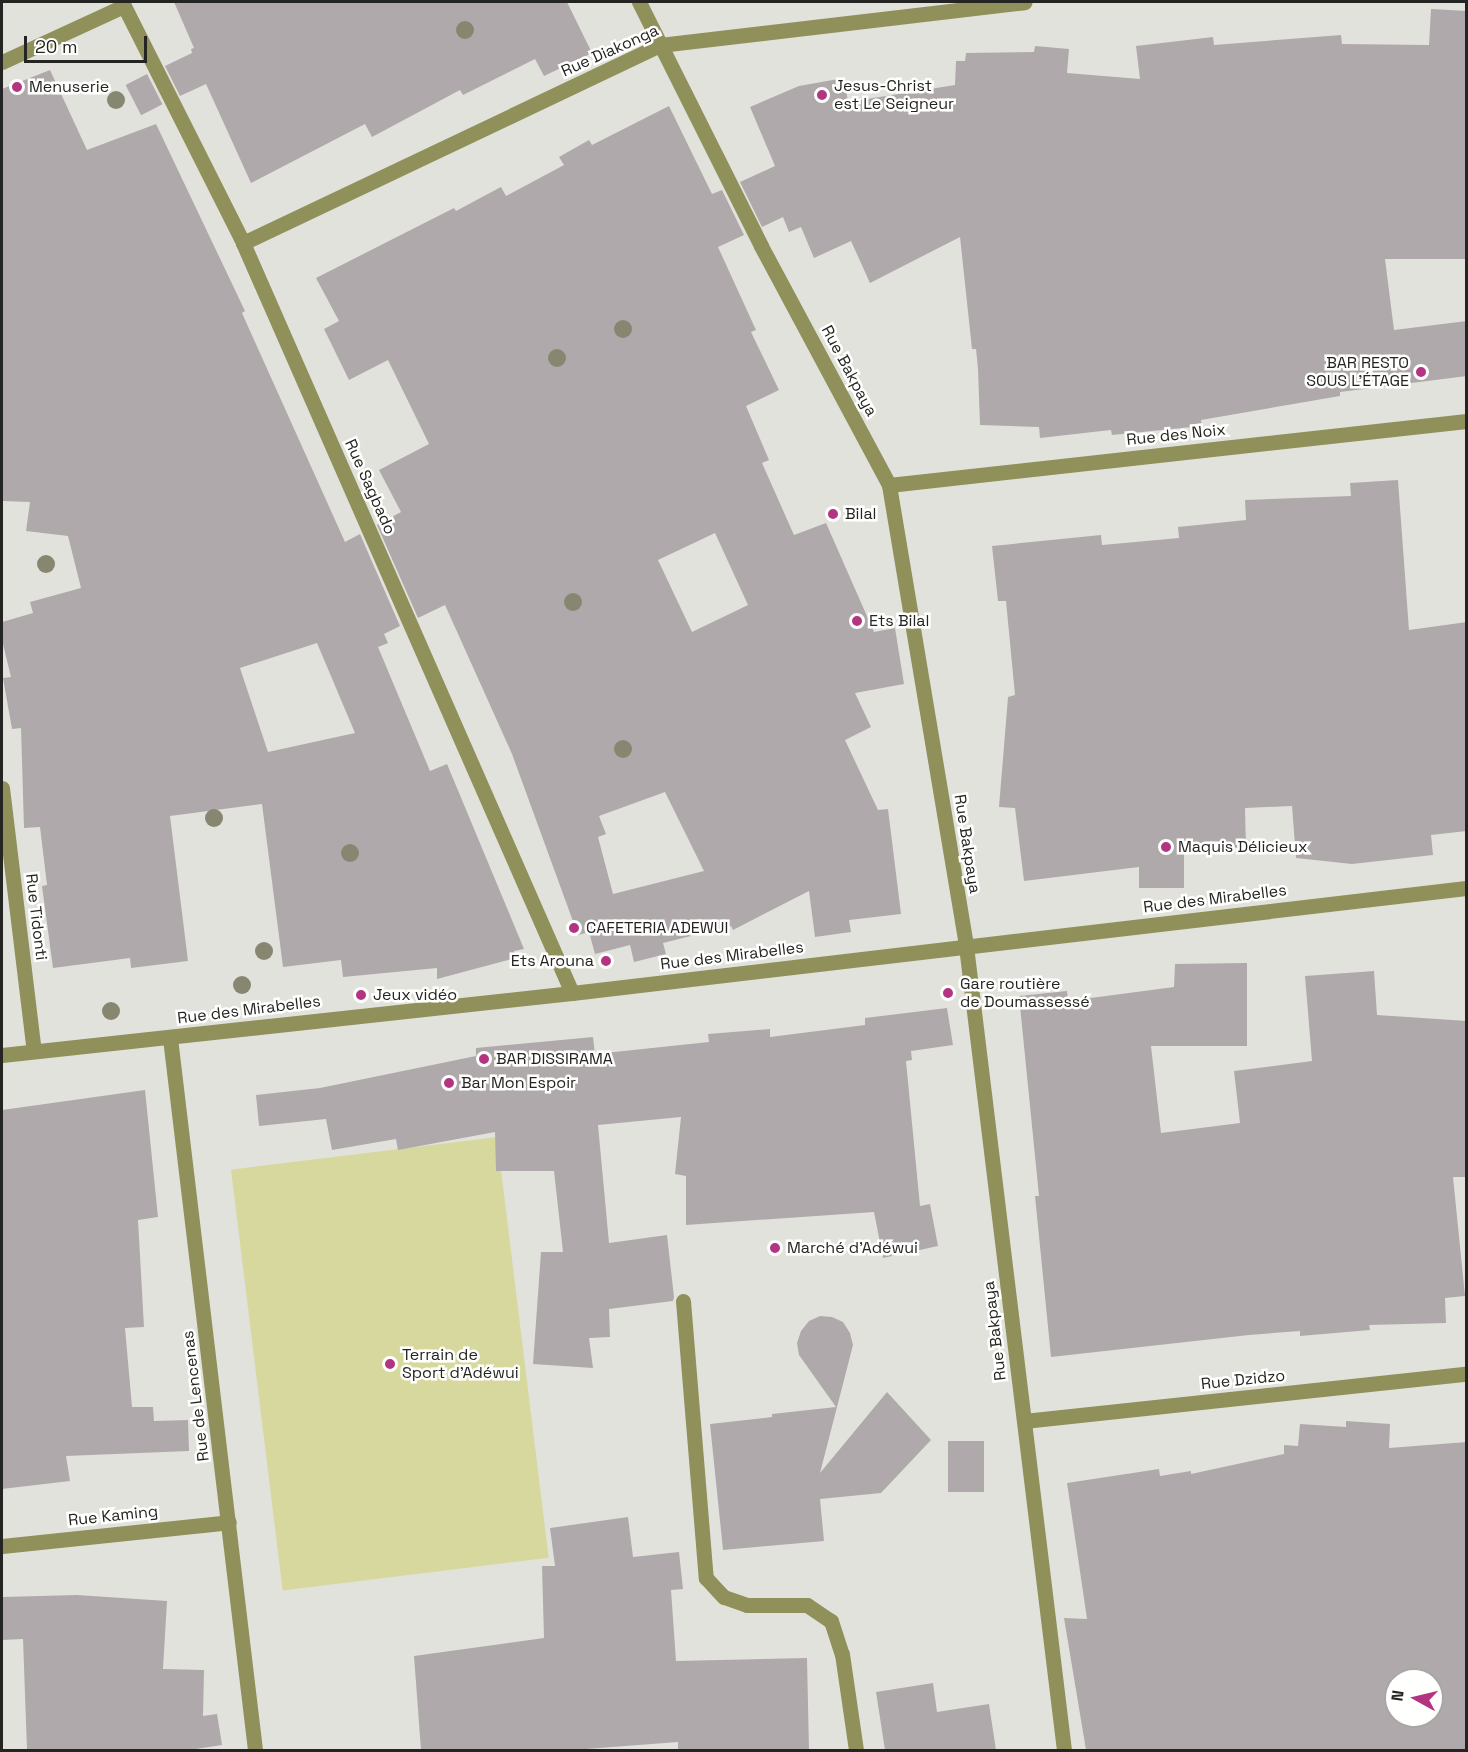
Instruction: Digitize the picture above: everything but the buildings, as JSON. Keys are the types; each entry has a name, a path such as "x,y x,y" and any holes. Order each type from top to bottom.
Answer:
{"street":[{"name":"Rue Bakpaya","path":"639,2 761,246 889,485 966,946 1064,1750"},
{"name":"Rue Diakonga","path":"243,243 660,45 1024,2"},
{"path":"2,62 123,4"},
{"name":"Rue Sagbado","path":"123,4 243,243 572,993"},
{"name":"Rue des Noix","path":"889,485 1467,421"},
{"name":"Rue Tidonti","path":"2,788 34,1051"},
{"name":"Rue des Mirabelles","path":"2,1055 572,993 1467,888"},
{"name":"Rue de Lencenas","path":"170,1038 255,1750"},
{"path":"683,1300 706,1578 724,1597 747,1605 807,1605 831,1621 842,1654 856,1750"},
{"name":"Rue Dzidzo","path":"1024,1421 1467,1374"},
{"name":"Rue Kaming","path":"2,1546 229,1522"}],"green space":[{"name":"Terrain de Sport d'Adéwui","path":"497,1137 549,1558 283,1591 231,1170"}],"place":[{"name":"Menuserie","path":"17,87"},
{"name":"Jesus-Christ est Le Seigneur","path":"822,95"},
{"name":"BAR RESTO SOUS L'ÉTAGE","path":"1421,372"},
{"name":"Bilal","path":"833,514"},
{"name":"Ets Bilal","path":"857,621"},
{"name":"Maquis Délicieux","path":"1166,847"},
{"name":"CAFETERIA ADEWUI","path":"574,928"},
{"name":"Ets Arouna","path":"606,961"},
{"name":"Gare routière de Doumassessé","path":"948,993"},
{"name":"Jeux vidéo","path":"361,995"},
{"name":"BAR DISSIRAMA","path":"484,1059"},
{"name":"Bar Mon Espoir","path":"449,1083"},
{"name":"Marché d'Adéwui","path":"775,1248"},
{"name":"Terrain de Sport d'Adéwui","path":"390,1364"}]}
